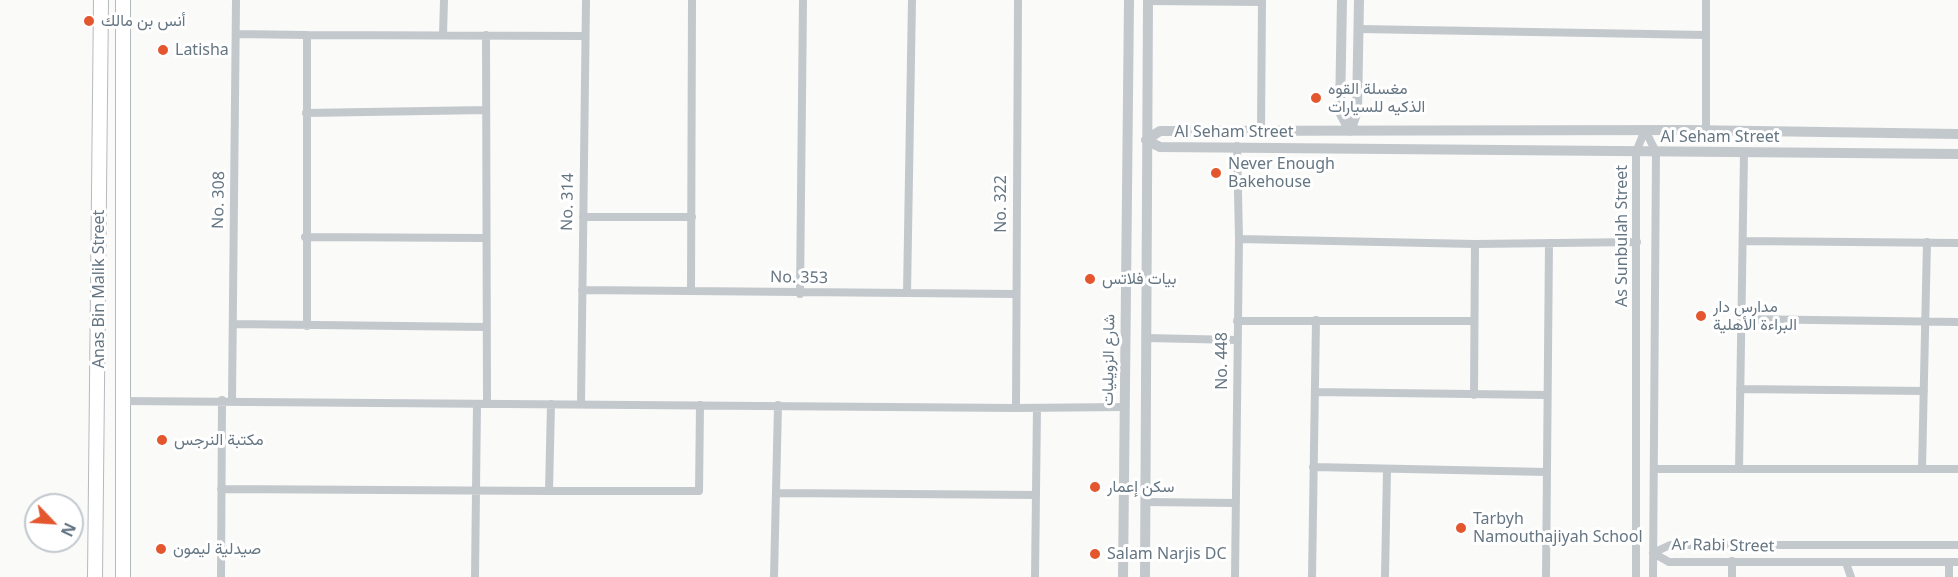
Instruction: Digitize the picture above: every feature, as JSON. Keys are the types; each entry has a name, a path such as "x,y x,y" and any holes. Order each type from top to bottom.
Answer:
{"main road":[{"name":"Anas Bin Malik Street","path":"95,577 101,0"},
{"name":"Anas Bin Malik Street","path":"123,0 123,577"}],"street":[{"name":"No. 308","path":"232,400 236,0"},
{"path":"443,35 444,0"},
{"name":"No. 314","path":"581,404 586,0"},
{"path":"691,291 692,0"},
{"path":"800,294 803,0"},
{"path":"907,293 912,0"},
{"name":"No. 322","path":"1016,408 1018,0"},
{"name":"شارع الزويليات","path":"1123,577 1129,0"},
{"path":"1145,577 1148,0 1262,1 1261,131"},
{"path":"1342,0 1340,112 1350,131"},
{"path":"1350,131 1357,111 1359,0"},
{"path":"1706,0 1706,132"},
{"path":"1359,29 1706,35"},
{"path":"236,34 585,36"},
{"path":"307,35 305,237 307,326"},
{"path":"486,35 487,403"},
{"path":"306,113 486,110"},
{"name":"Al Seham Street","path":"1146,140 1160,131 1645,130 1958,134"},
{"name":"As Sunbulah Street","path":"1636,577 1636,152 1645,130"},
{"name":"As Sunbulah Street","path":"1645,130 1656,152 1656,469 1653,577"},
{"name":"Al Seham Street","path":"1146,140 1161,147 1958,154"},
{"name":"No. 448","path":"1235,577 1239,239 1237,146"},
{"path":"1740,469 1744,153"},
{"path":"583,217 692,217"},
{"path":"305,237 485,238"},
{"path":"1239,239 1474,243 1637,242"},
{"path":"1744,242 1958,243"},
{"path":"1474,243 1474,395"},
{"path":"1546,577 1549,243"},
{"path":"1922,470 1927,243"},
{"name":"No. 353","path":"582,290 800,294 1015,294"},
{"path":"1742,319 1958,322"},
{"path":"1311,577 1317,320"},
{"path":"1237,321 1473,321"},
{"path":"233,324 486,327"},
{"path":"1146,338 1237,340"},
{"path":"1740,389 1924,391"},
{"path":"1315,392 1546,395"},
{"path":"122,400 1124,407"},
{"path":"221,577 222,400"},
{"path":"475,577 477,404"},
{"path":"549,491 551,404"},
{"path":"221,489 699,491 699,405"},
{"path":"774,577 778,405"},
{"path":"1035,577 1037,408"},
{"path":"1313,466 1547,472"},
{"path":"1385,577 1387,469"},
{"path":"1656,469 1958,469"},
{"path":"777,493 1036,495"},
{"path":"1145,502 1236,503"},
{"name":"Ar Rabi Street","path":"1653,553 1670,546 1958,546"},
{"name":"Ar Rabi Street","path":"1653,553 1669,562 1953,562"},
{"path":"1732,561 1732,577"},
{"path":"1949,577 1953,562"},
{"path":"1844,577 1846,563"},
{"path":"1846,563 1851,577"}],"place":[{"name":"أنس بن مالك","path":"89,21"},
{"name":"Latisha","path":"163,50"},
{"name":"مغسلة القوه الذكيه للسيارات","path":"1316,98"},
{"name":"Never Enough Bakehouse","path":"1216,173"},
{"name":"بيات فلاتس","path":"1090,279"},
{"name":"مدارس دار البراءة الأهلية","path":"1701,316"},
{"name":"مكتبة النرجس","path":"162,440"},
{"name":"سكن إعمار","path":"1095,487"},
{"name":"Tarbyh Namouthajiyah School","path":"1461,528"},
{"name":"صيدلية ليمون","path":"161,549"},
{"name":"Salam Narjis DC","path":"1095,554"}]}
